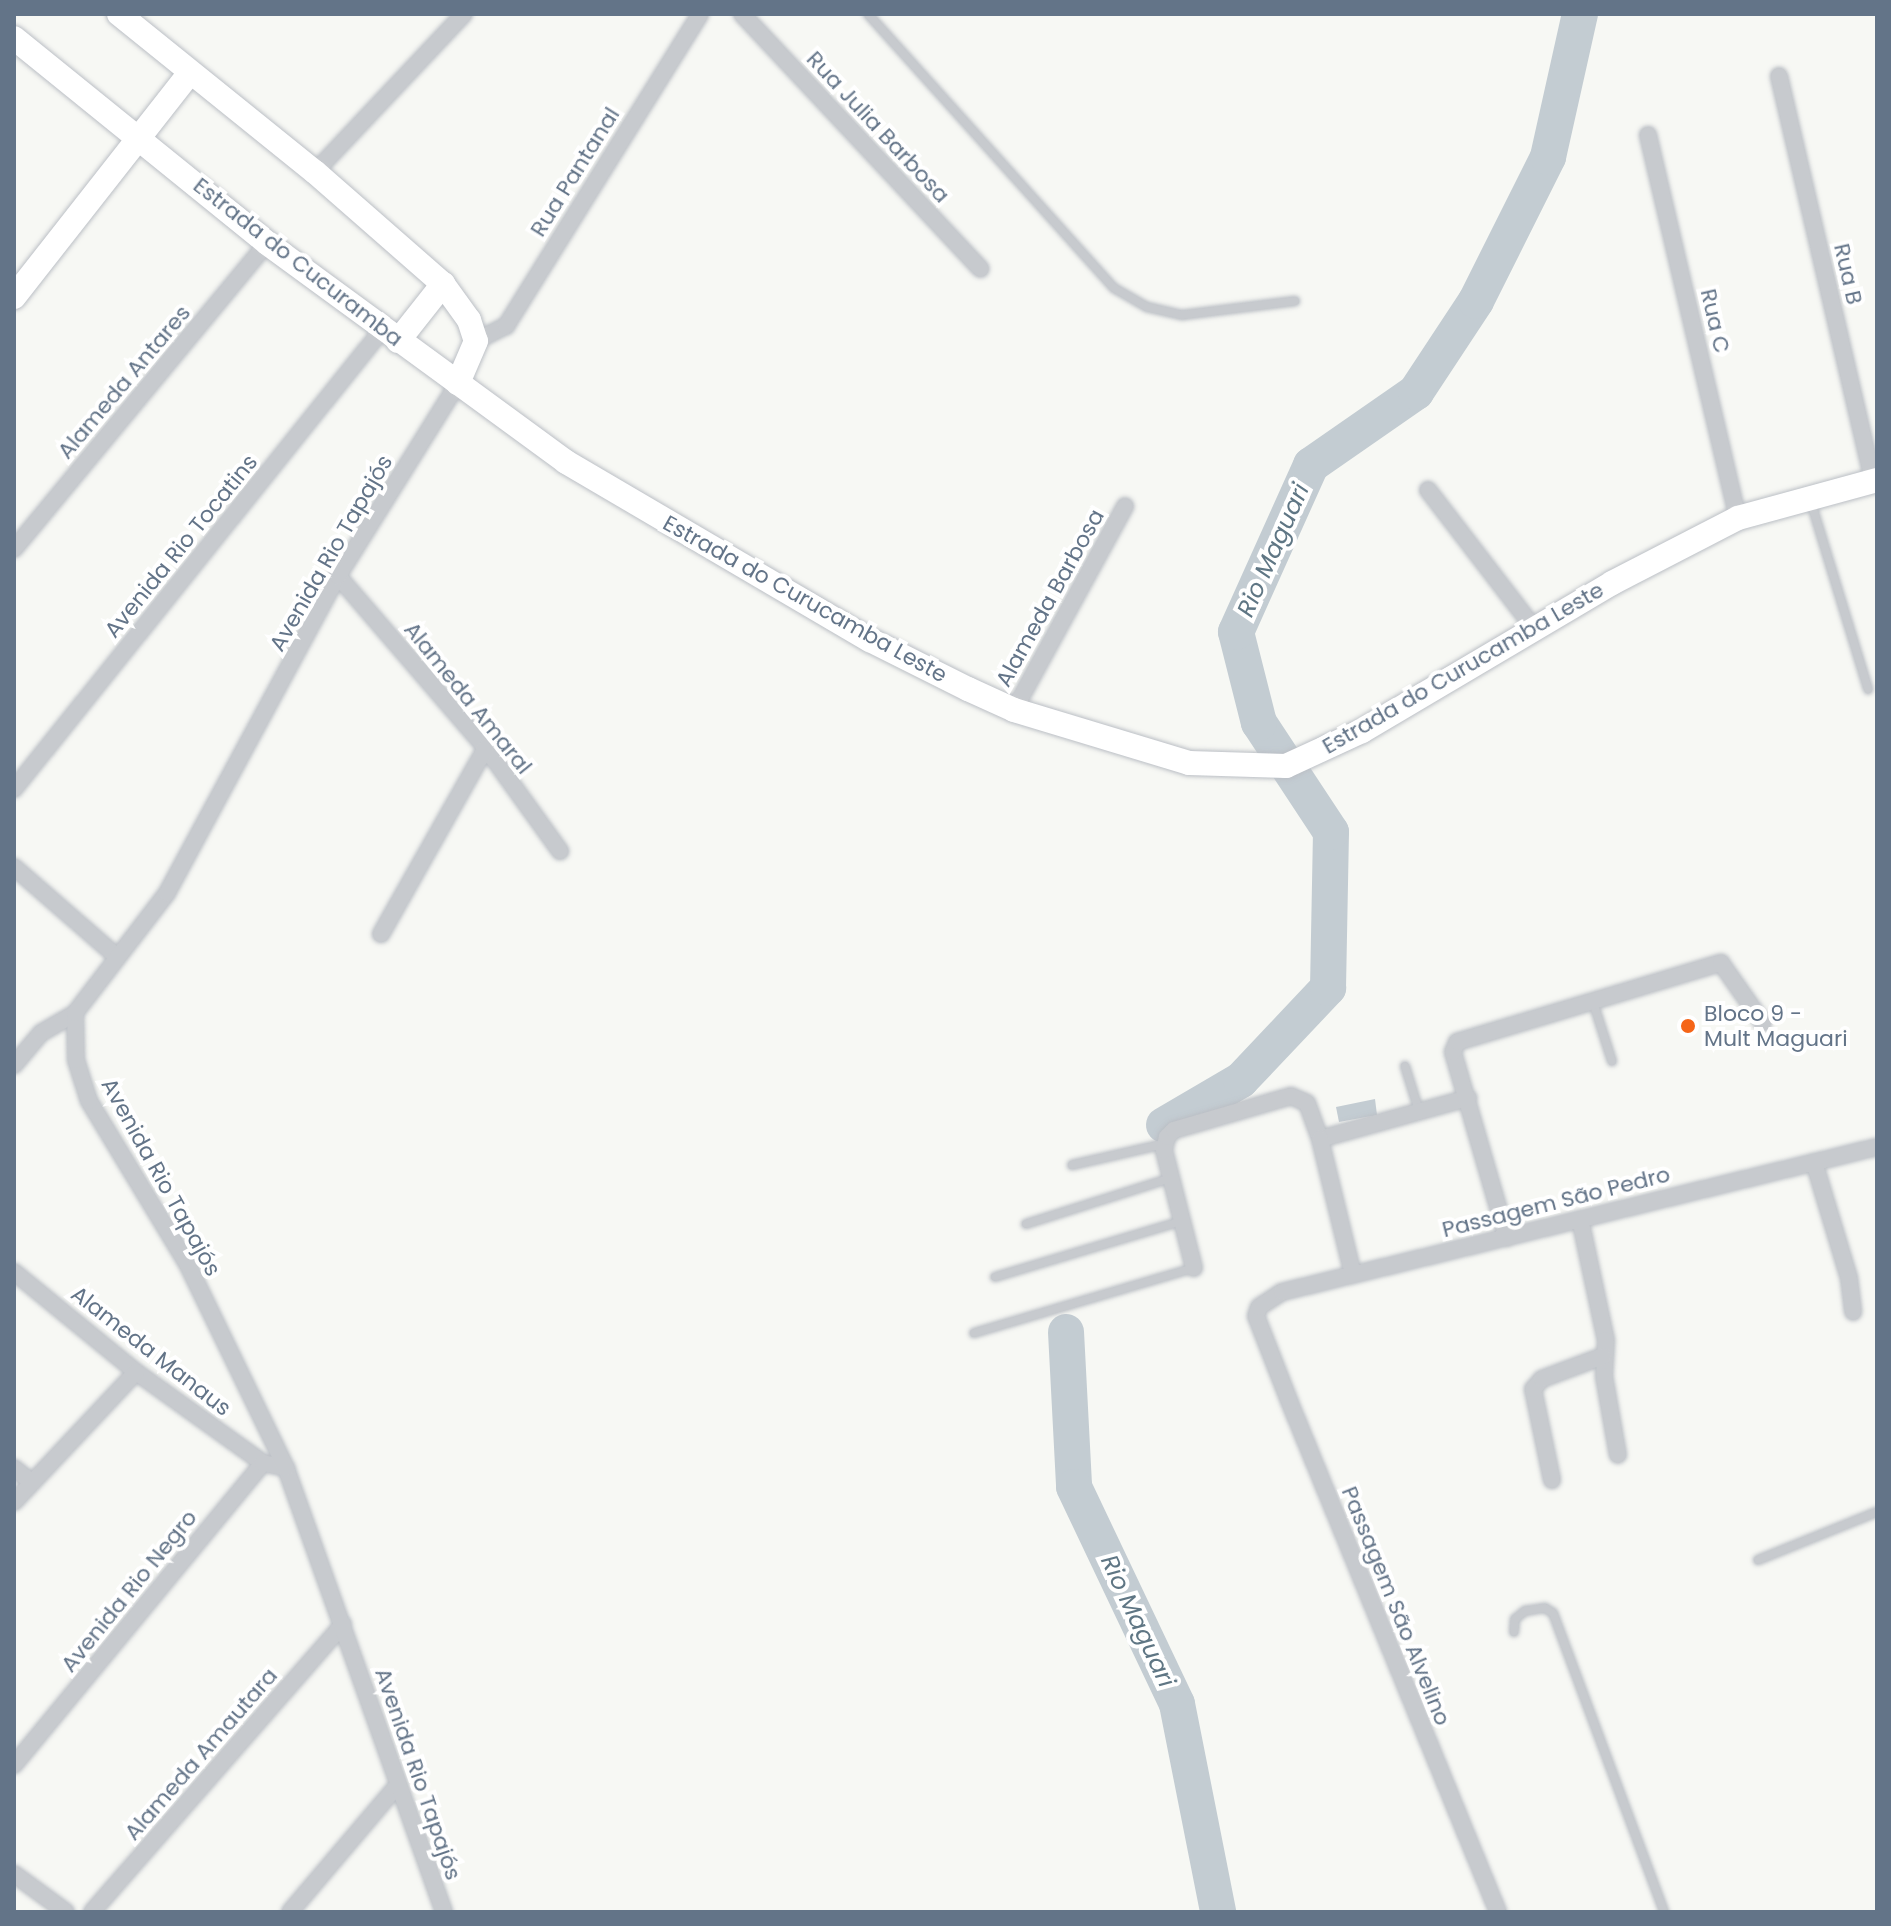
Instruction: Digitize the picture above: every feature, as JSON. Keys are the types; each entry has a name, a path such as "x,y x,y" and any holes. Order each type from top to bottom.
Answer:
{"main road":[{"path":"119,14 189,74 315,172 443,284 469,320 476,341 458,383"},
{"name":"Estrada do Cucuramba","path":"14,38 140,137 267,243 458,383"},
{"path":"14,297 189,74"},
{"path":"390,335 443,284"},
{"name":"Estrada do Curucamba Leste","path":"458,383 592,478 870,640 1014,710 1189,763 1279,766 1362,731 1534,628 1738,518 1875,481"}],"street":[{"path":"315,172 464,14"},
{"name":"Rua Pantanal","path":"476,341 506,326 700,14"},
{"name":"Rua Julia Barbosa","path":"742,14 981,269"},
{"name":"Rua B","path":"1779,76 1875,481"},
{"name":"Rua C","path":"1648,135 1738,518"},
{"name":"Alameda Antares","path":"14,549 267,243"},
{"name":"Avenida Rio Tocatins","path":"14,789 390,335"},
{"name":"Avenida Rio Tapajós","path":"444,1912 396,1787 343,1624 286,1468 188,1265 89,1101 76,1060 75,1013 182,867 338,576 458,383"},
{"path":"1428,490 1534,628"},
{"name":"Alameda Barbosa","path":"1014,710 1125,506"},
{"name":"Alameda Amaral","path":"338,576 486,748 560,851"},
{"path":"381,934 486,748"},
{"path":"14,867 117,957"},
{"path":"1507,1238 1453,1052 1460,1040 1594,1005 1721,963 1763,1023"},
{"path":"14,1065 41,1033 75,1013"},
{"path":"1194,1268 1164,1144 1174,1130 1291,1096 1307,1103 1320,1139 1353,1274"},
{"path":"1320,1139 1468,1098"},
{"name":"Passagem São Pedro","path":"1256,1316 1267,1298 1282,1292 1877,1147"},
{"path":"1814,1162 1849,1278 1853,1312"},
{"path":"1580,1219 1606,1340 1603,1356 1618,1455"},
{"name":"Alameda Manaus","path":"14,1272 136,1372 263,1463"},
{"name":"Passagem São Alvelino","path":"1256,1316 1498,1912"},
{"path":"1552,1480 1533,1389 1542,1379 1603,1356"},
{"path":"14,1502 136,1372"},
{"path":"263,1463 286,1468"},
{"name":"Avenida Rio Negro","path":"14,1765 263,1463"},
{"path":"14,1468 31,1482"},
{"name":"Alameda Amautara","path":"92,1912 343,1624"},
{"path":"290,1912 396,1787"},
{"path":"14,1874 66,1912"}],"lane":[{"path":"868,14 1114,288 1147,307 1182,315 1295,301"},
{"path":"1809,497 1868,689"},
{"path":"1594,1005 1612,1061"},
{"path":"1405,1066 1419,1111"},
{"path":"1072,1165 1164,1144"},
{"path":"1026,1224 1171,1178"},
{"path":"995,1277 1182,1221"},
{"path":"974,1333 1194,1268"},
{"path":"1758,1560 1877,1512"},
{"path":"1514,1632 1515,1619 1525,1611 1541,1607 1553,1613 1664,1912"}],"shaded area":[{"path":"1375,1099 1377,1115 1339,1122 1336,1107"}],"waterway":[{"name":"Rio Maguari","path":"1164,1125 1241,1080 1328,988 1331,832 1259,723 1236,632 1311,465 1416,392 1476,301 1548,157 1580,14"},
{"name":"Rio Maguari","path":"1066,1332 1074,1487 1177,1704 1218,1912"}],"place":[{"name":"Bloco 9 - Mult Maguari","path":"1688,1026"}]}
